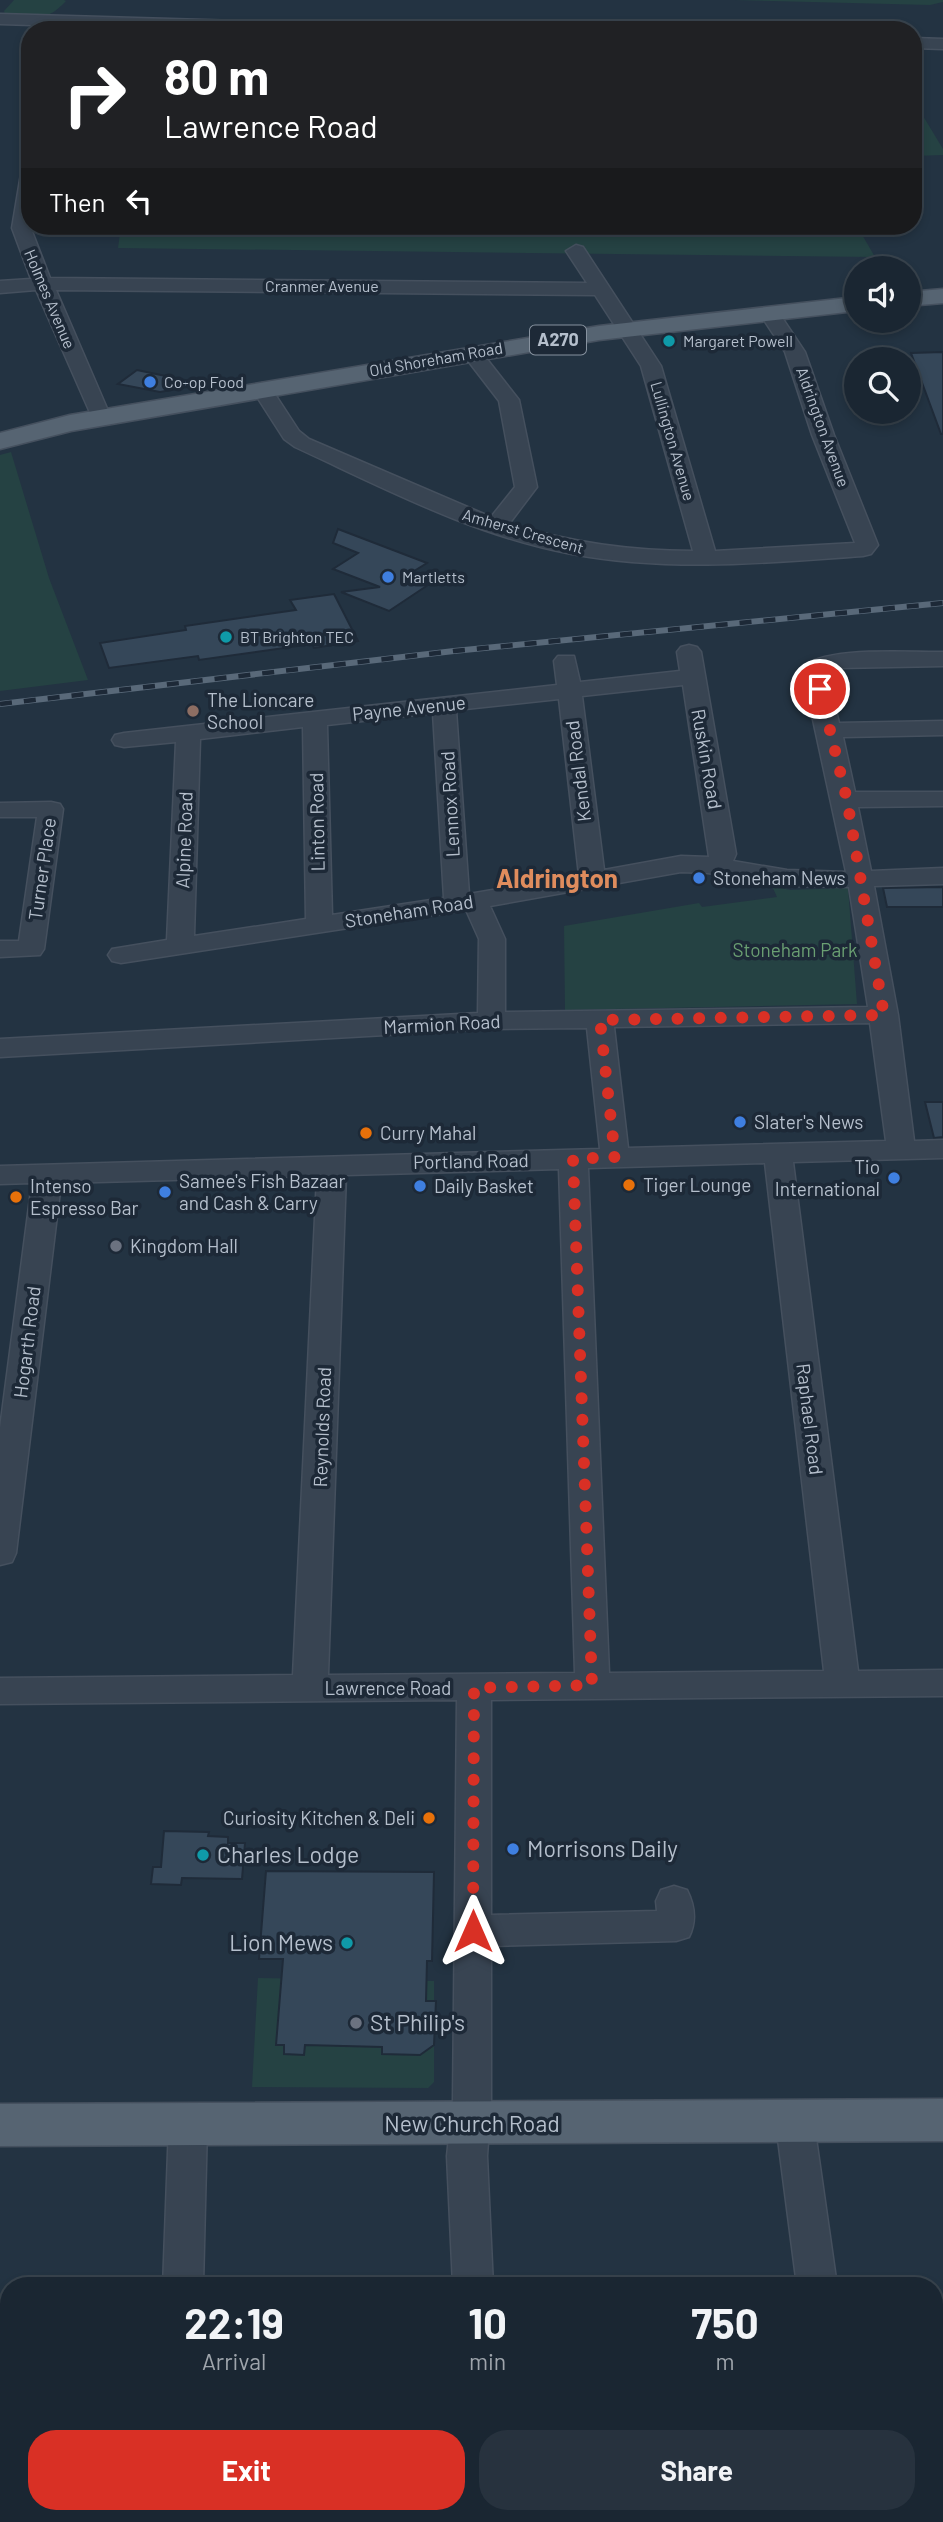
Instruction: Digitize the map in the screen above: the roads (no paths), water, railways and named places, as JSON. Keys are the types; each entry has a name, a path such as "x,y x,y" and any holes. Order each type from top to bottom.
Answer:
{"main road":[{"path":"921,298 943,296"},
{"name":"Old Shoreham Road","path":"0,441 69,423 472,353 627,330 844,305"},
{"name":"Old Shoreham Road","path":"0,449 79,430 102,419"},
{"name":"New Church Road","path":"0,2125 469,2125 943,2120"}],"street":[{"path":"0,4 4,0"},
{"path":"62,21 77,0"},
{"path":"0,19 21,21"},
{"path":"922,43 943,44"},
{"path":"0,208 21,207"},
{"name":"Holmes Avenue","path":"24,235 102,419"},
{"name":"Lullington Avenue","path":"576,251 652,366 706,559"},
{"name":"Cranmer Avenue","path":"0,287 44,284 599,289"},
{"name":"Aldrington Avenue","path":"770,314 795,352 823,435 867,545"},
{"path":"472,353 509,400 526,486 496,526"},
{"name":"Amherst Crescent","path":"262,389 291,435 302,443 468,518 568,546 607,553 706,559 863,549 867,545"},
{"name":"Ruskin Road","path":"689,652 723,855 719,866"},
{"path":"901,1150 884,1015 862,878 847,800 814,669 822,663 943,659"},
{"name":"Kendal Road","path":"566,661 593,881"},
{"name":"Payne Avenue","path":"124,740 693,677"},
{"name":"Lennox Road","path":"444,704 455,892 467,902 492,939 491,1021"},
{"name":"Linton Road","path":"315,718 319,926"},
{"path":"830,730 943,728"},
{"name":"Alpine Road","path":"180,948 188,733"},
{"path":"847,800 943,799"},
{"name":"Turner Place","path":"0,810 51,809 31,949 0,949"},
{"name":"Stoneham Road","path":"121,955 467,902 681,864 719,866 784,878 943,876"},
{"name":"Marmion Road","path":"0,1048 491,1021 884,1015"},
{"path":"600,1020 615,1157"},
{"name":"Portland Road","path":"0,1175 943,1149"},
{"name":"Raphael Road","path":"778,1155 843,1684"},
{"path":"573,1159 592,1685"},
{"name":"Reynolds Road","path":"310,1688 332,1165"},
{"name":"Hogarth Road","path":"0,1553 48,1172"},
{"name":"Lawrence Road","path":"0,1691 943,1683"},
{"path":"473,2277 467,2156 472,2100 474,1688"},
{"path":"473,1931 676,1926 674,1901"},
{"path":"795,2123 816,2277"},
{"path":"183,2277 188,2125"}],"railway":[{"path":"0,704 454,651 943,603"}],"place":[{"name":"Margaret Powell","path":"669,341"},
{"name":"Co-op Food","path":"150,382"},
{"name":"Martletts","path":"388,577"},
{"name":"BT Brighton TEC","path":"226,637"},
{"name":"The Lioncare School","path":"193,711"},
{"name":"Stoneham News","path":"699,878"},
{"name":"Slater's News","path":"740,1122"},
{"name":"Curry Mahal","path":"366,1133"},
{"name":"Tio International","path":"894,1178"},
{"name":"Tiger Lounge","path":"629,1185"},
{"name":"Daily Basket","path":"420,1186"},
{"name":"Samee's Fish Bazaar and Cash & Carry","path":"165,1192"},
{"name":"Intenso Espresso Bar","path":"16,1197"},
{"name":"Kingdom Hall","path":"116,1246"},
{"name":"Curiosity Kitchen & Deli","path":"429,1818"},
{"name":"Morrisons Daily","path":"513,1849"},
{"name":"Charles Lodge","path":"203,1855"},
{"name":"Lion Mews","path":"347,1943"},
{"name":"St Philip's","path":"356,2023"}],"district":[{"name":"Aldrington","path":"557,879"}],"park label":[{"name":"Stoneham Park","path":"795,950"}]}
